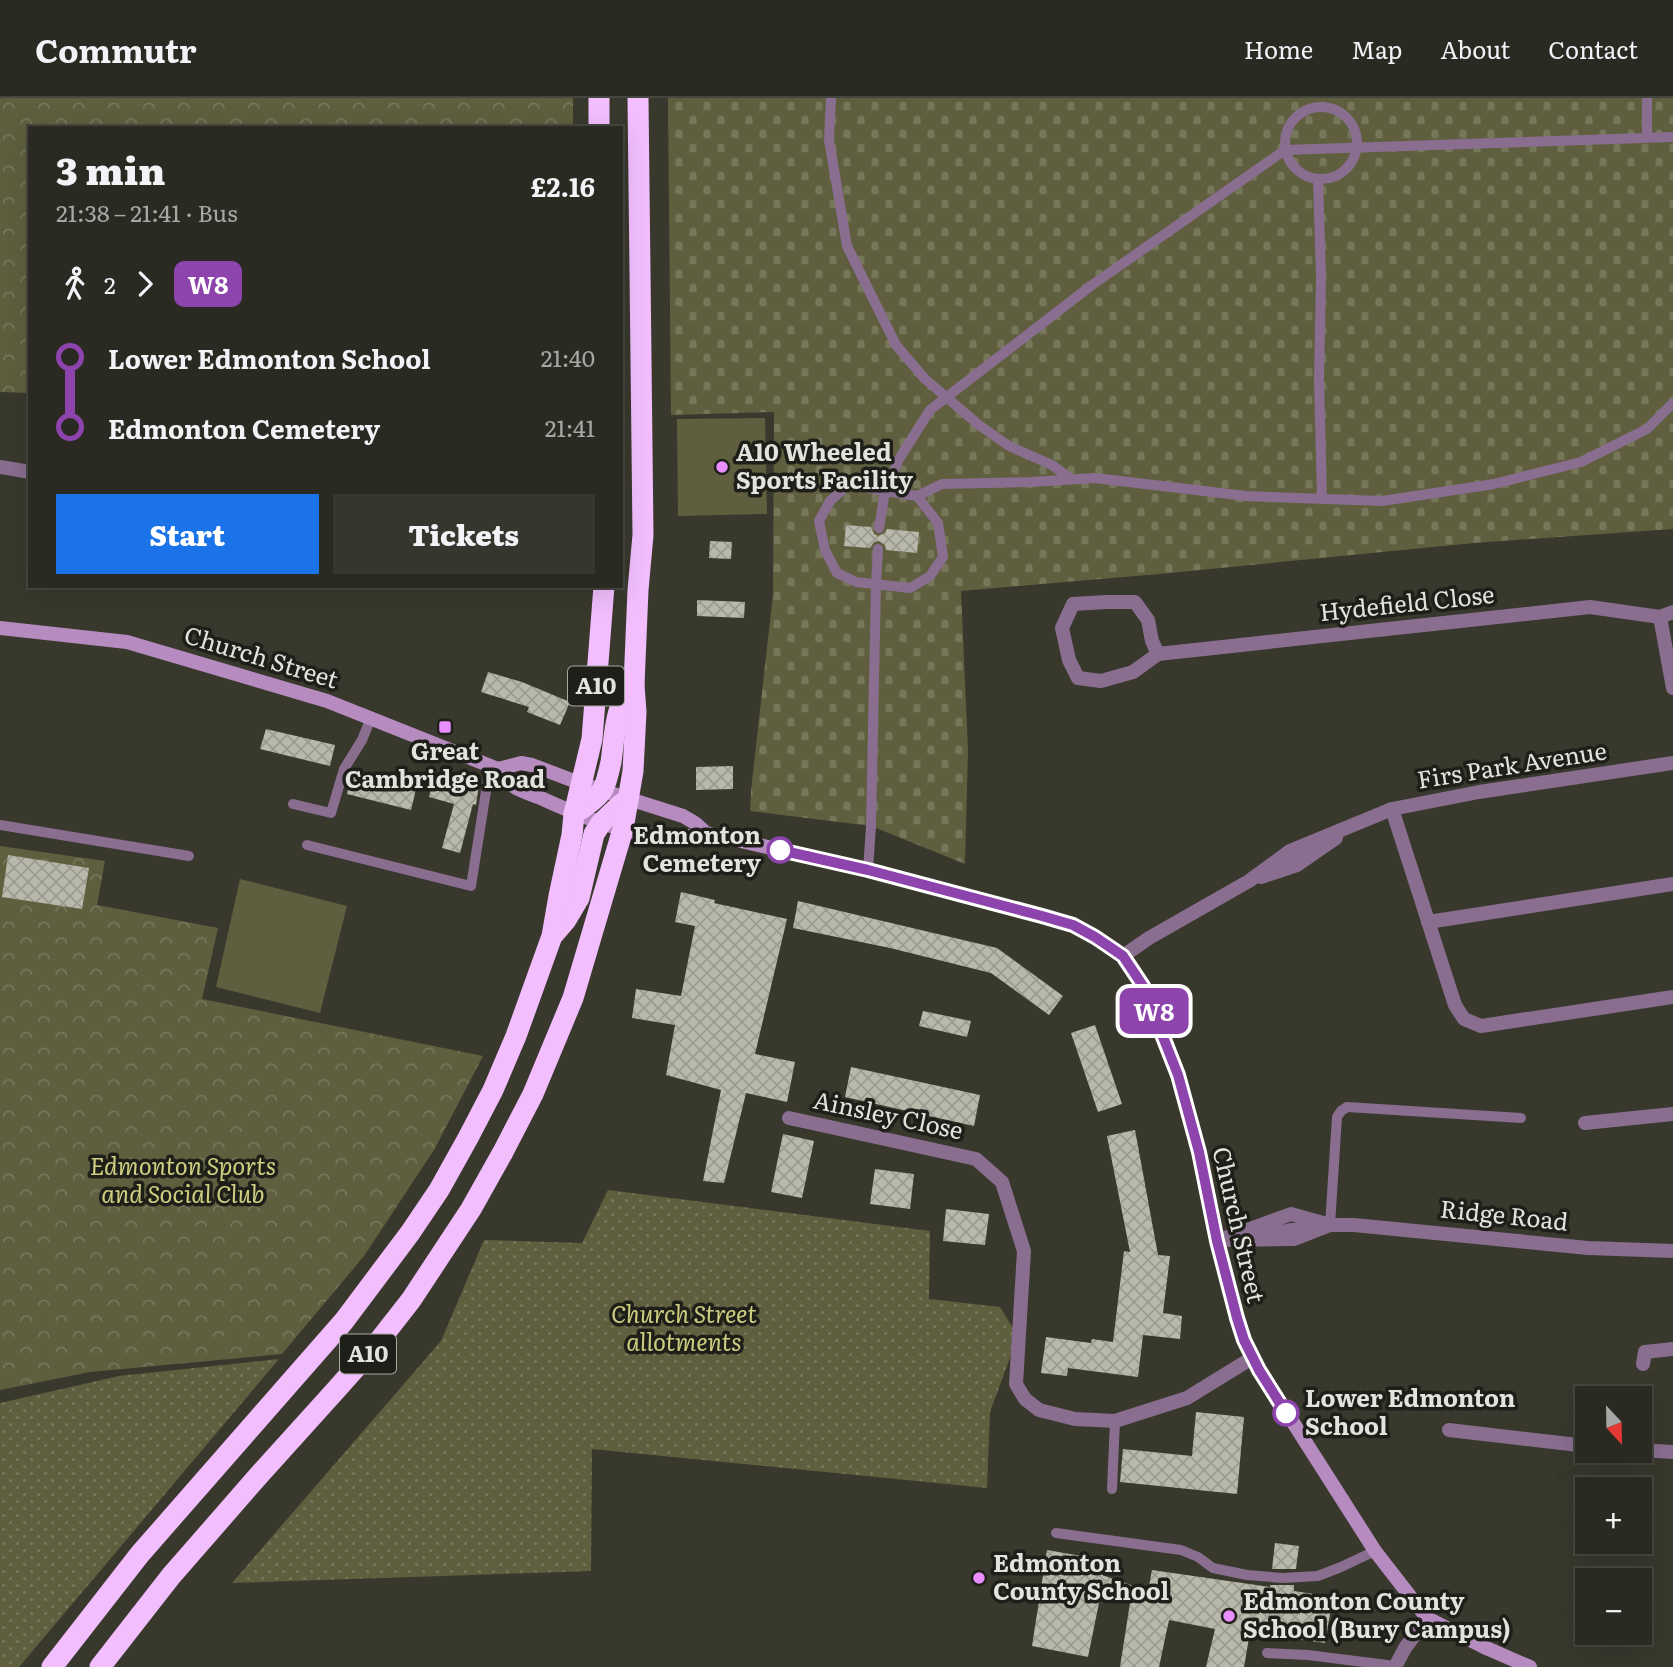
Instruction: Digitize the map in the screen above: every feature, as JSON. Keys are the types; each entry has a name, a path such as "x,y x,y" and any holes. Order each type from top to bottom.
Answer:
{"highway":[{"path":"599,98 599,126"},
{"name":"A10","path":"100,1667 171,1576 375,1346 411,1300 471,1209 503,1152 533,1094 573,998 623,829 633,771 638,590 643,535 642,431 631,346 638,98"},
{"name":"A10","path":"592,787 592,739 604,588"},
{"name":"A10","path":"52,1667 140,1554 344,1321 439,1190 492,1090 516,1036 552,936 574,814 592,787 610,768 619,709 624,695 634,685"},
{"name":"A10","path":"552,936 566,920 579,898 594,834 601,823 628,800"}],"main road":[{"name":"Church Street","path":"0,628 127,642 327,701 494,768 513,786 574,814 601,823 678,838 706,833 868,870 1073,925 1123,956 1143,986 1178,1075 1199,1152 1217,1241 1237,1318 1252,1358 1375,1551 1427,1618 1530,1667"},
{"name":"Church Street","path":"494,768 532,765 628,800 683,816 706,833"}],"street":[{"path":"0,467 28,472"},
{"name":"Hydefield Close","path":"1158,654 1148,620 1135,602 1073,604 1062,628 1069,660 1078,678 1101,681 1133,671 1158,654 1590,607 1667,614 1673,688"},
{"name":"Firs Park Avenue","path":"1123,956 1149,938 1249,881 1297,865 1360,822 1392,809 1479,792 1673,764"},
{"path":"1392,809 1455,1005 1464,1019 1480,1026 1673,997"},
{"path":"1428,922 1673,884"},
{"path":"1585,1123 1673,1114"},
{"name":"Ainsley Close","path":"789,1118 976,1158 1002,1182 1024,1251 1016,1384 1026,1399 1039,1410 1075,1419 1115,1422 1187,1398 1252,1358"},
{"name":"Ridge Road","path":"1217,1241 1291,1214 1330,1225 1354,1225 1588,1248 1673,1251"},
{"name":"Ridge Road","path":"1217,1241 1294,1239 1330,1225"},
{"path":"1643,1364 1645,1352 1673,1349"},
{"path":"1450,1430 1575,1445"},
{"path":"1652,1451 1673,1452"},
{"path":"1395,1666 1427,1618"}],"lane":[{"path":"831,98 829,140 847,246 896,345 925,379 979,425 1009,446 1052,465 1071,479"},
{"path":"1647,98 1647,137"},
{"path":"1317,102 1347,117 1356,131 1357,148 1349,167 1332,178 1312,179 1302,174 1294,168 1285,150 1287,130 1298,115 1317,102"},
{"path":"879,528 885,491 899,459 930,410 1092,285 1285,150 1673,137"},
{"path":"1318,179 1322,499"},
{"path":"917,496 938,523 943,557 930,576 910,588 856,583 837,573 825,550 819,521 830,501 848,485 917,496 942,484 1095,478 1246,496 1382,501 1494,484 1581,461 1647,429 1673,403"},
{"path":"868,870 878,549"},
{"path":"293,804 331,813 344,769 362,740 371,718"},
{"path":"307,845 471,886 494,768"},
{"path":"0,825 188,856"},
{"path":"1330,1225 1338,1117 1347,1107 1521,1118"},
{"path":"1112,1489 1115,1422"},
{"path":"1056,1533 1181,1550 1198,1557 1213,1568 1283,1578 1318,1576 1375,1551"},
{"path":"1267,1653 1315,1662 1395,1666"}],"green space":[{"path":"0,98 573,98 573,126 28,126 28,393 0,392"},
{"name":"Edmonton Cemetery","path":"668,98 1673,98 1673,529 1474,543 961,591 968,751 965,864 871,826 750,811 773,594 774,412 671,415"},
{"name":"A10 Wheeled Sports Facility","path":"765,418 767,514 678,516 677,419"},
{"name":"Edmonton Sports and Social Club","path":"0,846 105,861 97,905 218,928 202,999 483,1056 434,1150 364,1256 282,1354 90,1372 0,1390"},
{"path":"240,879 347,906 320,1013 216,987"},
{"name":"Church Street allotments","path":"608,1190 930,1231 929,1299 1000,1307 1018,1336 990,1412 987,1488 592,1449 591,1571 232,1583 441,1341 484,1240 582,1243"},
{"path":"279,1359 19,1667 0,1667 0,1403 119,1376"}],"building":[{"path":"846,525 871,527 878,536 887,529 919,532 917,553 886,550 885,545 879,541 874,542 870,548 844,546"},
{"path":"710,541 732,542 731,559 709,558"},
{"path":"697,600 745,602 744,618 697,616"},
{"path":"488,672 522,682 570,702 560,725 527,712 529,707 481,692"},
{"path":"266,729 335,745 330,766 260,749"},
{"path":"733,766 733,789 696,790 696,767"},
{"path":"352,773 416,789 411,810 347,794"},
{"path":"434,777 452,782 453,777 479,784 476,805 473,804 460,853 442,848 454,804 429,797"},
{"path":"8,855 89,868 82,909 2,897"},
{"path":"681,892 715,900 714,903 787,919 755,1054 795,1062 787,1102 746,1093 724,1183 703,1181 721,1090 666,1075 675,1025 632,1018 636,989 681,996 695,926 675,922"},
{"path":"798,901 997,948 1063,996 1049,1015 991,973 793,928"},
{"path":"923,1011 971,1021 967,1037 919,1026"},
{"path":"1095,1025 1122,1104 1098,1112 1071,1033"},
{"path":"851,1067 980,1095 974,1126 845,1097"},
{"path":"1135,1130 1158,1255 1170,1256 1163,1313 1182,1316 1180,1339 1143,1335 1138,1377 1068,1368 1067,1376 1041,1373 1046,1337 1091,1343 1092,1339 1113,1342 1124,1251 1130,1252 1107,1136"},
{"path":"783,1134 814,1141 802,1198 771,1192"},
{"path":"875,1169 914,1174 910,1209 870,1204"},
{"path":"946,1209 989,1214 985,1245 943,1241"},
{"path":"1196,1412 1244,1417 1237,1494 1120,1482 1123,1449 1192,1456"},
{"path":"1275,1543 1299,1546 1296,1569 1272,1569"},
{"name":"Edmonton County School (Bury Campus)","path":"1047,1550 1104,1560 1102,1575 1148,1591 1152,1570 1270,1587 1294,1585 1294,1591 1333,1597 1325,1643 1250,1632 1244,1667 1206,1667 1215,1629 1169,1620 1159,1667 1120,1667 1130,1603 1100,1598 1088,1657 1032,1646"}],"bus line":[{"name":"W8","path":"780,850 868,870 1073,925 1123,956 1143,986 1178,1075 1199,1152 1217,1241 1244,1340 1286,1413"}],"place":[{"name":"A10 Wheeled Sports Facility","path":"722,467"},
{"name":"Great Cambridge Road","path":"445,727"},
{"name":"Edmonton Cemetery","path":"780,850"},
{"name":"Lower Edmonton School","path":"1286,1413"},
{"name":"Edmonton County School","path":"979,1578"},
{"name":"Edmonton County School (Bury Campus)","path":"1229,1616"}]}
